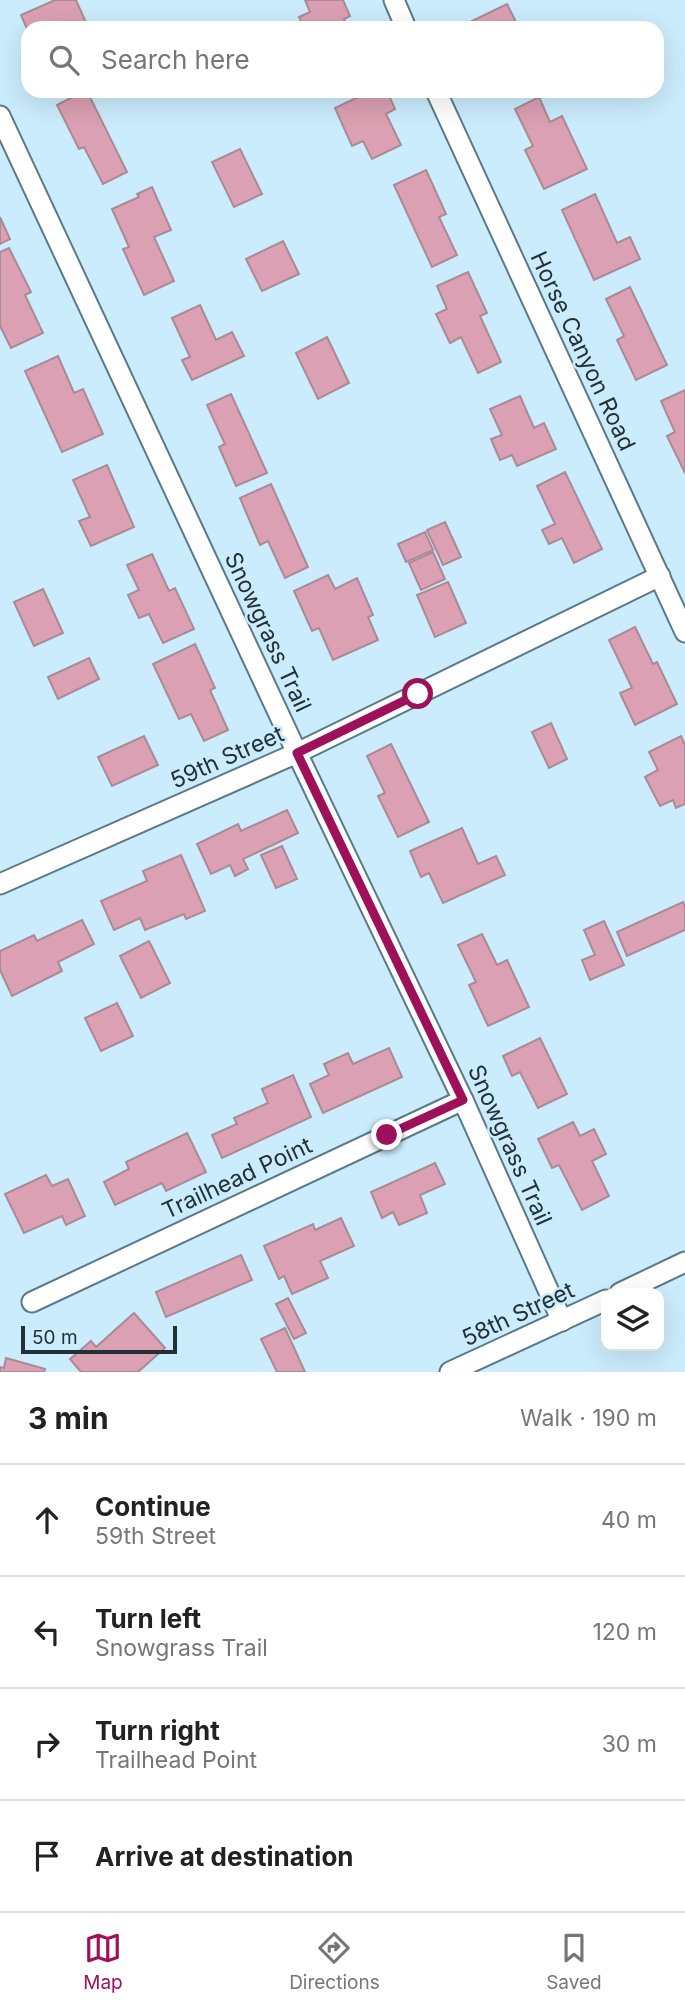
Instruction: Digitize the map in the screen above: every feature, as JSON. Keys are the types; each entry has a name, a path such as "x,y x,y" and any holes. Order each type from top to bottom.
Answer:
{"street":[{"path":"394,0 404,21"},
{"name":"Horse Canyon Road","path":"439,98 685,632"},
{"name":"Snowgrass Trail","path":"0,116 297,753 463,1100 562,1321"},
{"name":"59th Street","path":"0,884 297,753 660,576"},
{"name":"Trailhead Point","path":"32,1302 463,1100"},
{"path":"630,1288 685,1262"},
{"name":"58th Street","path":"450,1372 601,1302"}],"building":[{"path":"55,0 76,0 85,21 24,21 21,15"},
{"path":"305,0 343,0 350,16 345,21 301,21 299,17 310,12"},
{"path":"507,4 516,21 472,21"},
{"path":"70,98 90,98 127,172 103,184 84,147 79,149 57,105"},
{"path":"356,98 390,98 395,109 386,114 401,145 372,159 363,141 352,146 335,108"},
{"path":"539,98 550,122 562,116 587,169 544,189 525,150 533,146 515,109"},
{"path":"240,149 262,194 234,207 212,162"},
{"path":"426,170 446,214 439,217 457,255 432,267 394,185"},
{"path":"152,187 171,230 154,237 174,281 144,295 123,249 129,247 112,209 139,197 137,194"},
{"path":"595,194 617,243 630,237 640,259 594,280 562,210"},
{"path":"0,217 10,239 0,244"},
{"path":"283,241 299,274 262,291 246,259"},
{"path":"9,248 31,292 25,295 43,333 11,348 0,326 0,252"},
{"path":"468,272 487,313 480,316 501,362 478,373 461,337 450,343 436,314 447,309 437,286"},
{"path":"630,287 667,365 636,380 617,340 624,336 606,299"},
{"path":"200,305 216,340 232,332 244,356 192,380 182,360 190,357 172,318"},
{"path":"327,337 349,383 318,399 296,353"},
{"path":"58,356 74,393 83,389 103,434 62,452 25,371"},
{"path":"685,390 685,473 667,436 675,432 661,401"},
{"path":"231,394 267,473 236,486 219,447 225,444 207,405"},
{"path":"520,396 534,428 544,423 556,449 517,466 512,455 500,460 491,439 502,435 490,409"},
{"path":"107,465 134,527 91,546 79,521 90,517 73,480"},
{"path":"565,472 602,549 574,563 562,538 549,544 542,530 555,524 537,486"},
{"path":"271,484 308,567 285,578 268,541 260,545 240,498"},
{"path":"445,522 461,557 443,565 427,530"},
{"path":"425,532 433,550 406,562 398,544"},
{"path":"433,552 445,579 421,590 409,563"},
{"path":"152,554 169,591 175,588 194,629 163,643 149,614 139,618 128,595 139,590 127,565"},
{"path":"328,575 335,589 357,578 373,615 368,617 378,640 333,660 319,628 312,631 294,591"},
{"path":"448,582 466,623 435,637 417,595"},
{"path":"43,589 63,633 34,646 14,602"},
{"path":"635,627 653,664 657,662 677,704 635,725 620,693 632,688 609,640"},
{"path":"195,644 215,688 210,690 228,730 204,741 191,714 179,719 153,664"},
{"path":"89,658 99,679 58,699 48,677"},
{"path":"551,723 567,759 549,768 532,732"},
{"path":"144,736 158,765 112,786 98,757"},
{"path":"681,736 685,745 685,804 676,808 673,800 660,806 645,777 658,770 649,752"},
{"path":"391,744 429,822 398,837 378,796 385,793 367,756"},
{"path":"287,810 298,833 243,859 248,869 235,876 230,865 211,874 197,844 238,824 241,831"},
{"path":"462,828 478,864 496,856 505,875 443,903 429,873 421,877 410,851"},
{"path":"282,846 297,879 276,888 261,855"},
{"path":"181,855 205,911 186,919 184,914 145,930 140,918 114,930 101,901 147,881 143,871"},
{"path":"683,902 685,930 627,956 617,932"},
{"path":"82,920 94,944 58,962 62,971 12,996 0,970 0,951 34,935 37,941"},
{"path":"604,921 624,965 590,980 582,960 595,955 584,930"},
{"path":"482,934 497,965 507,960 529,1007 488,1026 469,985 476,982 458,945"},
{"path":"149,941 170,983 141,998 120,956"},
{"path":"117,1003 133,1036 101,1051 85,1018"},
{"path":"540,1038 567,1094 538,1108 520,1072 512,1076 503,1056"},
{"path":"389,1048 402,1077 323,1113 310,1084 329,1075 324,1064 348,1053 353,1064"},
{"path":"293,1075 311,1117 222,1158 212,1135 237,1124 234,1118 268,1103 262,1089"},
{"path":"573,1122 580,1136 594,1129 606,1154 592,1161 609,1196 582,1210 559,1165 552,1168 538,1139"},
{"path":"187,1133 206,1172 166,1191 162,1183 115,1205 104,1182 129,1169 126,1162"},
{"path":"435,1163 445,1184 420,1195 427,1213 399,1225 393,1212 382,1218 371,1192"},
{"path":"46,1175 52,1186 68,1179 85,1216 66,1225 62,1216 24,1233 5,1194"},
{"path":"341,1218 354,1246 320,1261 328,1278 292,1294 284,1276 279,1279 264,1246 313,1224 315,1230"},
{"path":"241,1255 252,1280 166,1317 156,1292"},
{"path":"288,1298 306,1333 294,1339 276,1304"},
{"path":"134,1313 165,1348 138,1372 81,1372 70,1359 91,1341 96,1347"},
{"path":"285,1328 305,1372 277,1372 261,1339"},
{"path":"6,1358 45,1369 44,1372 0,1372 0,1367 4,1368"}],"route":[{"path":"387,1135 463,1100 297,753 418,694"}]}
